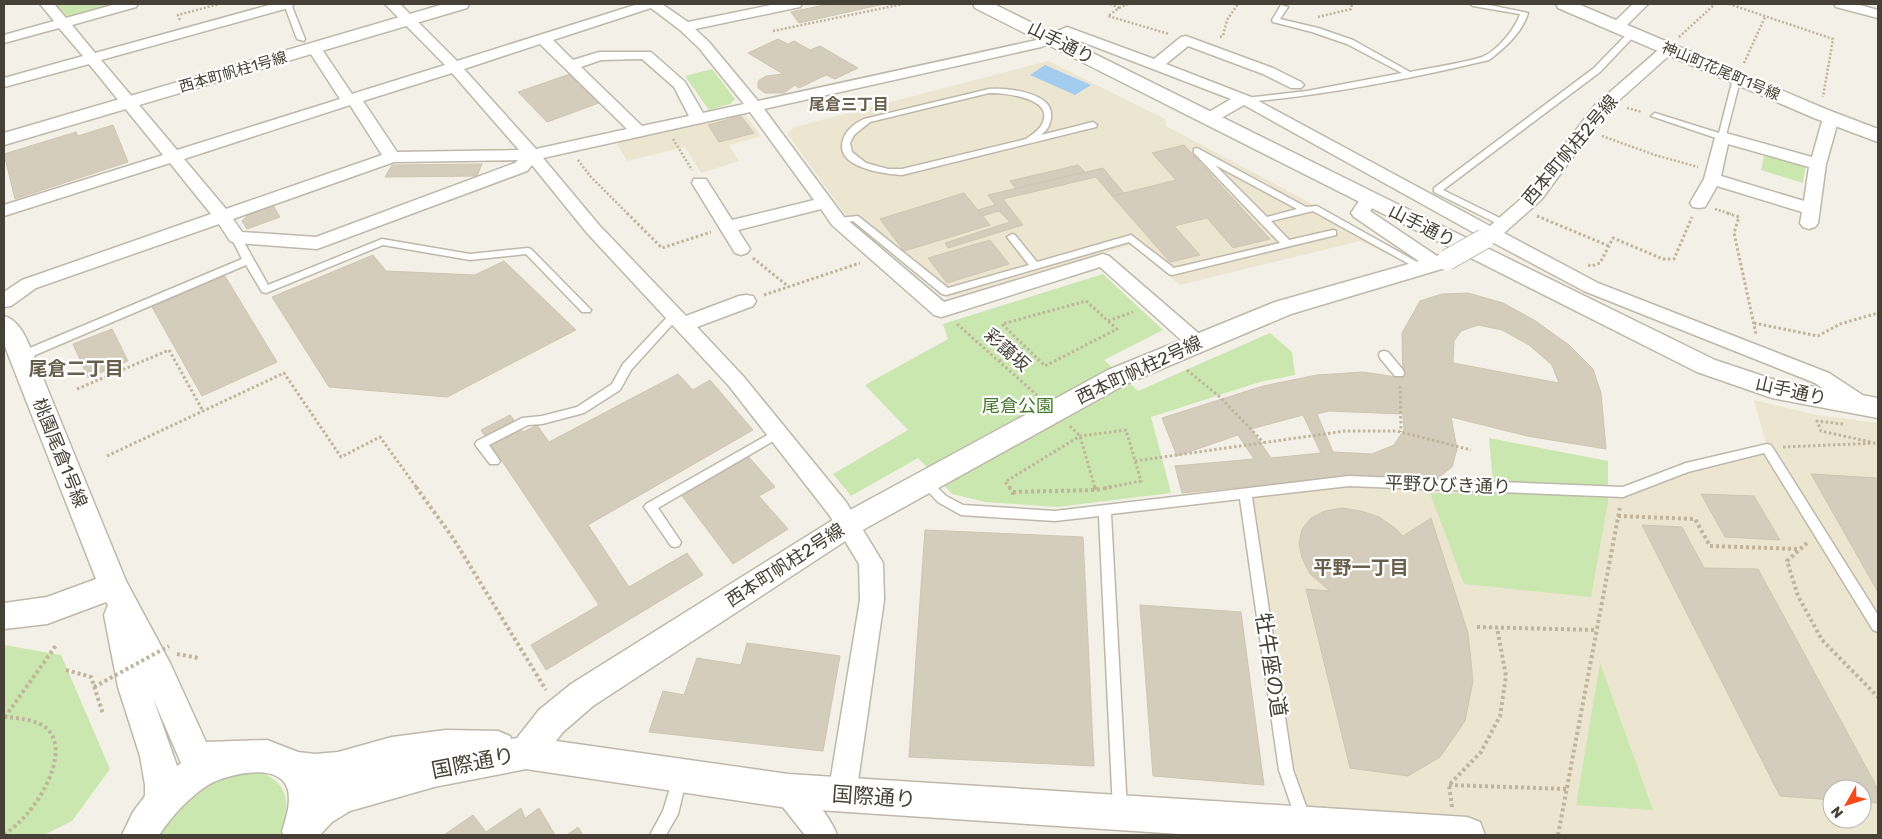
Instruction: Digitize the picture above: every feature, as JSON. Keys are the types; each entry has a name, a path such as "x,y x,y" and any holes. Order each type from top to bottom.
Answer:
{"street":[{"path":"47,4 174,156 223,217 236,237 317,243 521,167 532,155"},
{"path":"4,38 131,4"},
{"path":"4,83 247,9 287,4"},
{"name":"西本町帆柱1号線","path":"4,139 124,98 308,44 405,9 461,4"},
{"path":"4,211 652,4 685,27 704,45 754,106 838,221 942,310 1104,260 1197,343"},
{"path":"685,27 795,4"},
{"name":"山手通り","path":"981,4 1052,38 1369,200 1706,366 1772,389 1870,407"},
{"name":"神山町花尾町1号線","path":"1564,4 1668,49 1740,72 1878,135"},
{"path":"1625,30 1641,4"},
{"path":"1840,4 1878,14"},
{"path":"405,9 532,155 592,229 736,381 849,524 871,563 872,600 842,795"},
{"path":"4,301 29,284 392,157 532,155 1041,43 1067,31 1246,100 1402,188 1494,233 1591,287 1822,378 1870,407"},
{"path":"543,39 639,132"},
{"path":"1155,66 1186,40 1268,71 1296,85"},
{"path":"308,44 352,100 392,157"},
{"name":"西本町帆柱2号線","path":"526,753 551,721 582,695 849,524 1054,411 1117,378 1283,308 1435,264 1494,233 1546,183 1600,108 1668,49"},
{"path":"571,66 599,56 646,55 680,85 699,119"},
{"name":"西本町帆柱1号線","path":"4,126 124,98"},
{"path":"1210,118 1235,103 1246,100"},
{"path":"1713,175 1809,216 1826,112"},
{"path":"1699,203 1713,175 1722,137 1818,164"},
{"path":"700,184 741,249"},
{"path":"1369,200 1360,213 1435,264"},
{"path":"727,227 825,204"},
{"path":"679,320 746,301"},
{"name":"桃園尾倉1号線","path":"4,324 11,333 22,356 113,584 159,673 194,754 207,760 228,759"},
{"path":"4,616 34,613 77,602 113,584"},
{"name":"桃園尾倉1号線","path":"113,584 134,687 159,757 163,783 162,801"},
{"path":"292,768 315,771 338,769 392,753 446,746 492,746 526,753"},
{"name":"国際通り","path":"300,833 320,810 342,796 434,770 526,753 788,791 1120,812 1306,831 1462,835"},
{"path":"140,835 162,801 182,783 205,768 228,759 250,755 269,756 287,763 300,776 307,795 305,818 300,833"},
{"path":"788,791 822,835"}],"lane":[{"path":"287,4 308,44"},
{"path":"1246,100 1276,98 1380,80 1486,58 1497,52 1523,21 1524,13 1473,4"},
{"path":"1284,7 1276,20 1350,42 1407,73"},
{"path":"1494,233 1437,190 1597,70 1625,30"},
{"path":"1655,116 1722,137 1740,72"},
{"path":"1029,141 1046,125 1047,116 1044,108 1039,101 1003,89 989,90 872,119 853,129 847,138 846,146 849,155 870,168 886,172 902,172 1029,141 1093,125"},
{"path":"1287,244 1197,151 1305,210"},
{"path":"1265,220 1314,208 1435,264"},
{"path":"838,221 855,218 946,292 1131,238 1172,272 1333,233"},
{"path":"236,237 266,290 382,242 470,257 528,251 586,310"},
{"path":"1012,237 1035,266"},
{"path":"22,356 248,260"},
{"path":"494,461 482,444 526,421 542,420 580,410 616,387 627,367 679,320"},
{"path":"1384,355 1399,373"},
{"path":"676,542 650,507 778,432"},
{"path":"1767,448 1878,626"},
{"name":"平野ひびき通り","path":"925,482 942,499 961,510 1055,516 1349,481 1623,492 1686,468 1767,448"},
{"name":"牡牛座の道","path":"1245,493 1286,770 1306,831"},
{"path":"1105,510 1120,812"},
{"path":"658,835 670,814 681,776"}],"path":[{"path":"773,31 903,4"},
{"path":"1110,4 1119,8"},
{"path":"1128,4 1108,16 1186,40"},
{"path":"1223,36 1227,20 1238,4"},
{"path":"1303,27 1313,18 1351,8 1352,4"},
{"path":"1668,49 1700,16 1715,4"},
{"path":"1729,4 1833,39 1826,112"},
{"path":"1740,72 1765,17"},
{"path":"1608,102 1655,116"},
{"path":"665,126 700,184"},
{"path":"1585,130 1713,175"},
{"path":"590,176 662,248 691,238"},
{"path":"1613,238 1663,258 1674,259 1678,255 1686,228 1699,203 1739,218 1734,233 1760,354"},
{"path":"1520,210 1609,246"},
{"path":"741,249 789,287"},
{"path":"746,301 880,257"},
{"path":"1086,301 1117,329 1045,366 1026,348 1002,324 1086,301"},
{"path":"1108,321 1153,304"},
{"name":"彩藹坂","path":"942,310 1080,436"},
{"path":"1754,323 1818,336 1825,330 1849,320 1878,313"},
{"path":"999,361 1026,348"},
{"path":"77,389 169,350 202,411"},
{"path":"1170,355 1220,397 1264,444"},
{"path":"107,456 284,373 341,457 380,437 453,538 546,690"},
{"path":"1399,373 1401,432"},
{"path":"1846,424 1817,422 1821,431 1871,442"},
{"path":"1013,492 1096,490 1141,481 1126,430 1080,436 1005,482 1013,492 1014,513"},
{"path":"1135,461 1345,431 1401,432 1471,450"},
{"path":"1080,436 1096,490"},
{"path":"1767,448 1878,442"},
{"path":"1558,835 1623,492"},
{"path":"1618,516 1695,519 1710,546 1800,549"},
{"path":"1822,536 1806,544 1787,561 1798,596 1822,640 1878,697"},
{"path":"1477,627 1597,630"},
{"path":"1449,785 1481,752 1500,716 1506,676 1497,628"},
{"path":"4,717 57,644"},
{"path":"94,687 169,646"},
{"path":"66,670 91,677 103,714"},
{"path":"4,717 28,718 45,726 55,742 56,762 46,787 33,806 4,835"},
{"path":"1449,785 1566,789"},
{"path":"1449,785 1462,835"}],"shaded area":[{"path":"1048,61 1165,119 1166,126 1397,249 1389,255 1360,241 1180,285 1131,245 948,298 861,231 844,213 787,133 795,127"},
{"path":"744,113 761,136 729,145 739,161 701,173 685,147 627,161 616,142"},
{"path":"1754,400 1817,415 1878,423 1878,835 1467,835 1305,826 1286,770 1245,493 1349,481 1623,492 1655,479 1767,448"}],"green space":[{"path":"56,4 120,4 74,17 67,17"},
{"path":"712,69 735,99 730,104 709,110 685,76"},
{"path":"1765,151 1806,163 1803,183 1761,170"},
{"name":"尾倉公園","path":"1103,274 1163,330 1104,360 1138,391 1270,333 1292,352 1295,375 1260,382 1151,417 1171,493 1057,507 985,502 952,494 918,458 851,496 833,474 908,430 865,385 948,339 943,324"},
{"path":"1489,438 1608,461 1608,502 1591,597 1464,584 1430,493 1494,494"},
{"path":"4,645 61,655 110,769 72,821 44,835 4,835"},
{"path":"1600,663 1653,810 1576,805"},
{"path":"255,771 267,775 282,788 285,796 286,811 280,835 156,835 172,811 205,783 222,776"}],"water":[{"path":"1045,65 1091,85 1075,95 1030,75"}],"building":[{"path":"829,4 884,4 799,23 791,12"},
{"path":"778,39 788,44 794,41 810,50 820,46 858,68 835,79 826,75 799,88 795,85 784,93 765,93 758,88 758,81 766,76 783,74 748,53"},
{"path":"570,74 599,103 547,122 518,92"},
{"path":"741,116 754,133 719,142 708,125"},
{"path":"113,125 128,162 15,199 4,154 76,132 78,136"},
{"path":"1184,145 1270,239 1233,248 1207,218 1174,226 1200,255 1170,262 1112,196 1176,180 1152,153"},
{"path":"482,164 477,176 385,177 392,165"},
{"path":"1078,165 1085,172 1016,189 1010,181"},
{"path":"1103,168 1124,193 1112,196 1096,177 1003,199 1023,225 948,248 945,243 1010,222 999,211 982,216 978,210 995,205 988,195"},
{"path":"964,193 990,225 904,251 880,219"},
{"path":"273,205 280,217 247,229 242,221 249,214"},
{"path":"990,240 1009,264 947,283 928,258"},
{"path":"373,255 386,271 475,275 504,261 576,330 447,397 329,387 272,297"},
{"path":"225,276 277,362 202,396 152,307"},
{"path":"1468,293 1503,303 1534,320 1569,345 1593,369 1601,393 1606,449 1527,436 1451,417 1457,449 1452,467 1438,478 1348,476 1182,493 1175,466 1254,459 1238,435 1177,456 1162,418 1263,386 1317,375 1363,372 1403,378 1402,333 1420,301 1442,294","holes":["1478,325 1502,330 1529,345 1552,365 1559,383 1453,363 1454,341 1461,331","1329,411 1403,414 1404,430 1394,445 1372,454 1333,452 1317,414","1303,415 1321,453 1271,458 1251,429"]},
{"path":"112,329 128,361 88,378 73,344"},
{"path":"678,374 693,390 710,380 753,430 588,525 629,587 687,553 703,575 546,670 531,645 599,605 481,430 510,415 523,432 537,425 549,442"},
{"path":"749,457 775,487 759,496 788,529 733,564 682,496"},
{"path":"1811,474 1878,478 1878,592"},
{"path":"1701,494 1754,496 1780,540 1725,537"},
{"path":"1342,508 1361,511 1379,517 1403,536 1431,518 1468,633 1473,681 1465,721 1440,757 1408,776 1350,768 1306,589 1330,591 1310,574 1302,558 1299,543 1302,529 1311,518 1325,511"},
{"path":"1642,525 1682,527 1704,568 1758,569 1878,789 1878,803 1872,803 1872,779 1822,779 1822,799 1780,796"},
{"path":"925,530 1083,537 1094,766 909,757"},
{"path":"1140,605 1241,612 1264,785 1153,776"},
{"path":"747,643 840,656 823,751 649,732 663,691 684,695 697,658 741,665"},
{"path":"521,808 525,818 539,808 555,835 444,835 473,815 486,832"},
{"path":"578,827 583,835 567,835"}],"district":[{"name":"尾倉三丁目","path":"849,104"},
{"name":"尾倉二丁目","path":"76,368"},
{"name":"平野一丁目","path":"1361,567"}]}
